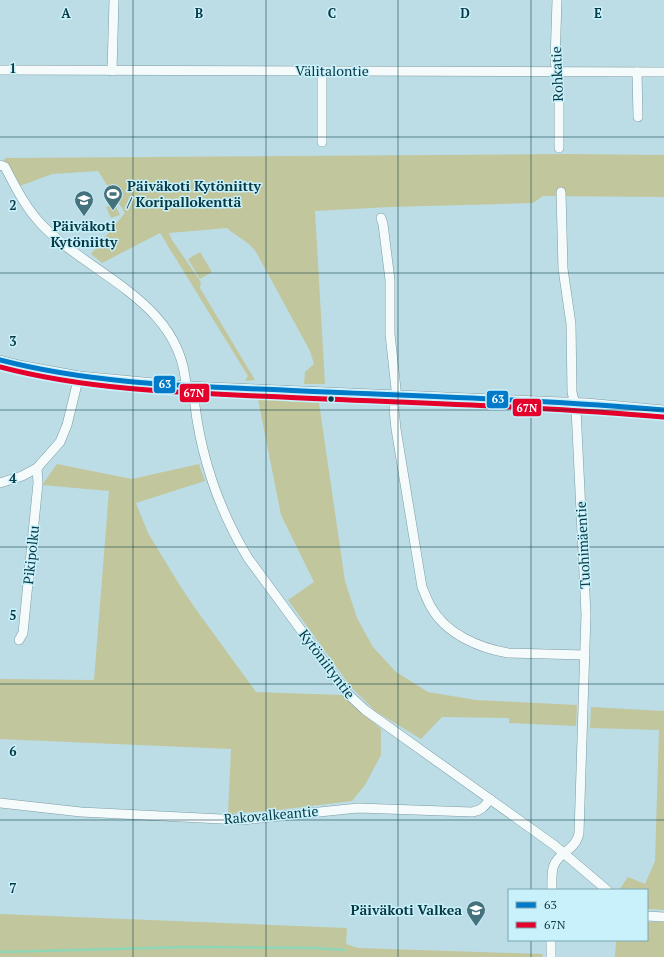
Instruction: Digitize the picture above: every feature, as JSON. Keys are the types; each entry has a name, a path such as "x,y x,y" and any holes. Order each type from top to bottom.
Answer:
{"street":[{"path":"112,71 114,0"},
{"name":"Rohkatie","path":"557,0 556,62 559,78 558,148"},
{"name":"Välitalontie","path":"0,70 664,72"},
{"path":"322,71 322,142"},
{"path":"637,72 638,117"},
{"name":"Kytöniityntie","path":"3,166 21,197 34,216 44,227 69,248 126,288 156,315 171,338 182,359 190,386 200,439 212,482 231,527 248,558 348,694 356,702 564,854 606,889"},
{"name":"Tuohimäentie","path":"552,889 554,864 576,842 579,833 586,654 585,576 576,410 572,392 571,324 562,251 561,192"},
{"path":"382,218 384,224 390,280 390,334 396,383 394,409 396,428 418,571 422,587 431,608 445,624 454,631 476,644 488,648 508,652 586,654"},
{"path":"0,360 80,376 190,386 574,403 586,402 664,410"},
{"path":"0,483 22,476 37,468 60,442 64,433 80,376"},
{"name":"Pikipolku","path":"19,640 23,633 38,483 37,468"},
{"name":"Rakovalkeantie","path":"0,803 81,812 242,820 358,808 477,812 490,799"},
{"path":"648,916 664,917"},
{"path":"551,941 551,957"}],"green space":[{"path":"563,154 664,155 664,197 543,196 533,203 390,207 315,211 325,384 304,384 305,372 314,364 310,351 256,252 227,228 169,233 172,240 201,282 200,288 255,380 245,381 248,376 160,233 102,263 91,254 125,213 98,171 52,174 20,186 10,167 4,161 5,158"},
{"name":"Päiväkoti Kytöniitty / Koripallokenttä","path":"115,204 120,215 111,218 106,207"},
{"path":"200,252 212,272 200,279 188,259"},
{"path":"258,399 319,403 345,581 357,618 373,647 396,672 428,692 476,700 577,705 576,726 509,723 509,718 442,717 421,739 375,711 351,687 288,600 314,582 281,515"},
{"path":"57,464 132,479 199,464 205,481 136,503 148,533 195,608 256,692 342,695 381,729 381,755 365,785 352,801 278,810 228,814 231,749 0,739 0,679 94,680 109,491 42,485"},
{"path":"591,707 664,711 664,910 648,909 648,889 620,889 628,877 645,884 655,861 659,730 590,728"},
{"path":"0,914 347,928 346,944 358,948 543,954 542,957 0,957"},
{"path":"648,922 664,922 664,957 615,957 616,941 648,941"}],"waterway":[{"path":"0,952 187,947 315,948 344,950"}],"transit line":[{"name":"63","path":"0,360 35,368 105,379 176,385 521,400 664,410"},
{"name":"67N","path":"0,367 69,381 140,390 521,407 663,417"}],"place":[{"name":"Päiväkoti Kytöniitty / Koripallokenttä","path":"113,211"},
{"name":"Päiväkoti Kytöniitty","path":"84,217"},
{"name":"Päiväkoti Valkea","path":"476,927"}]}
